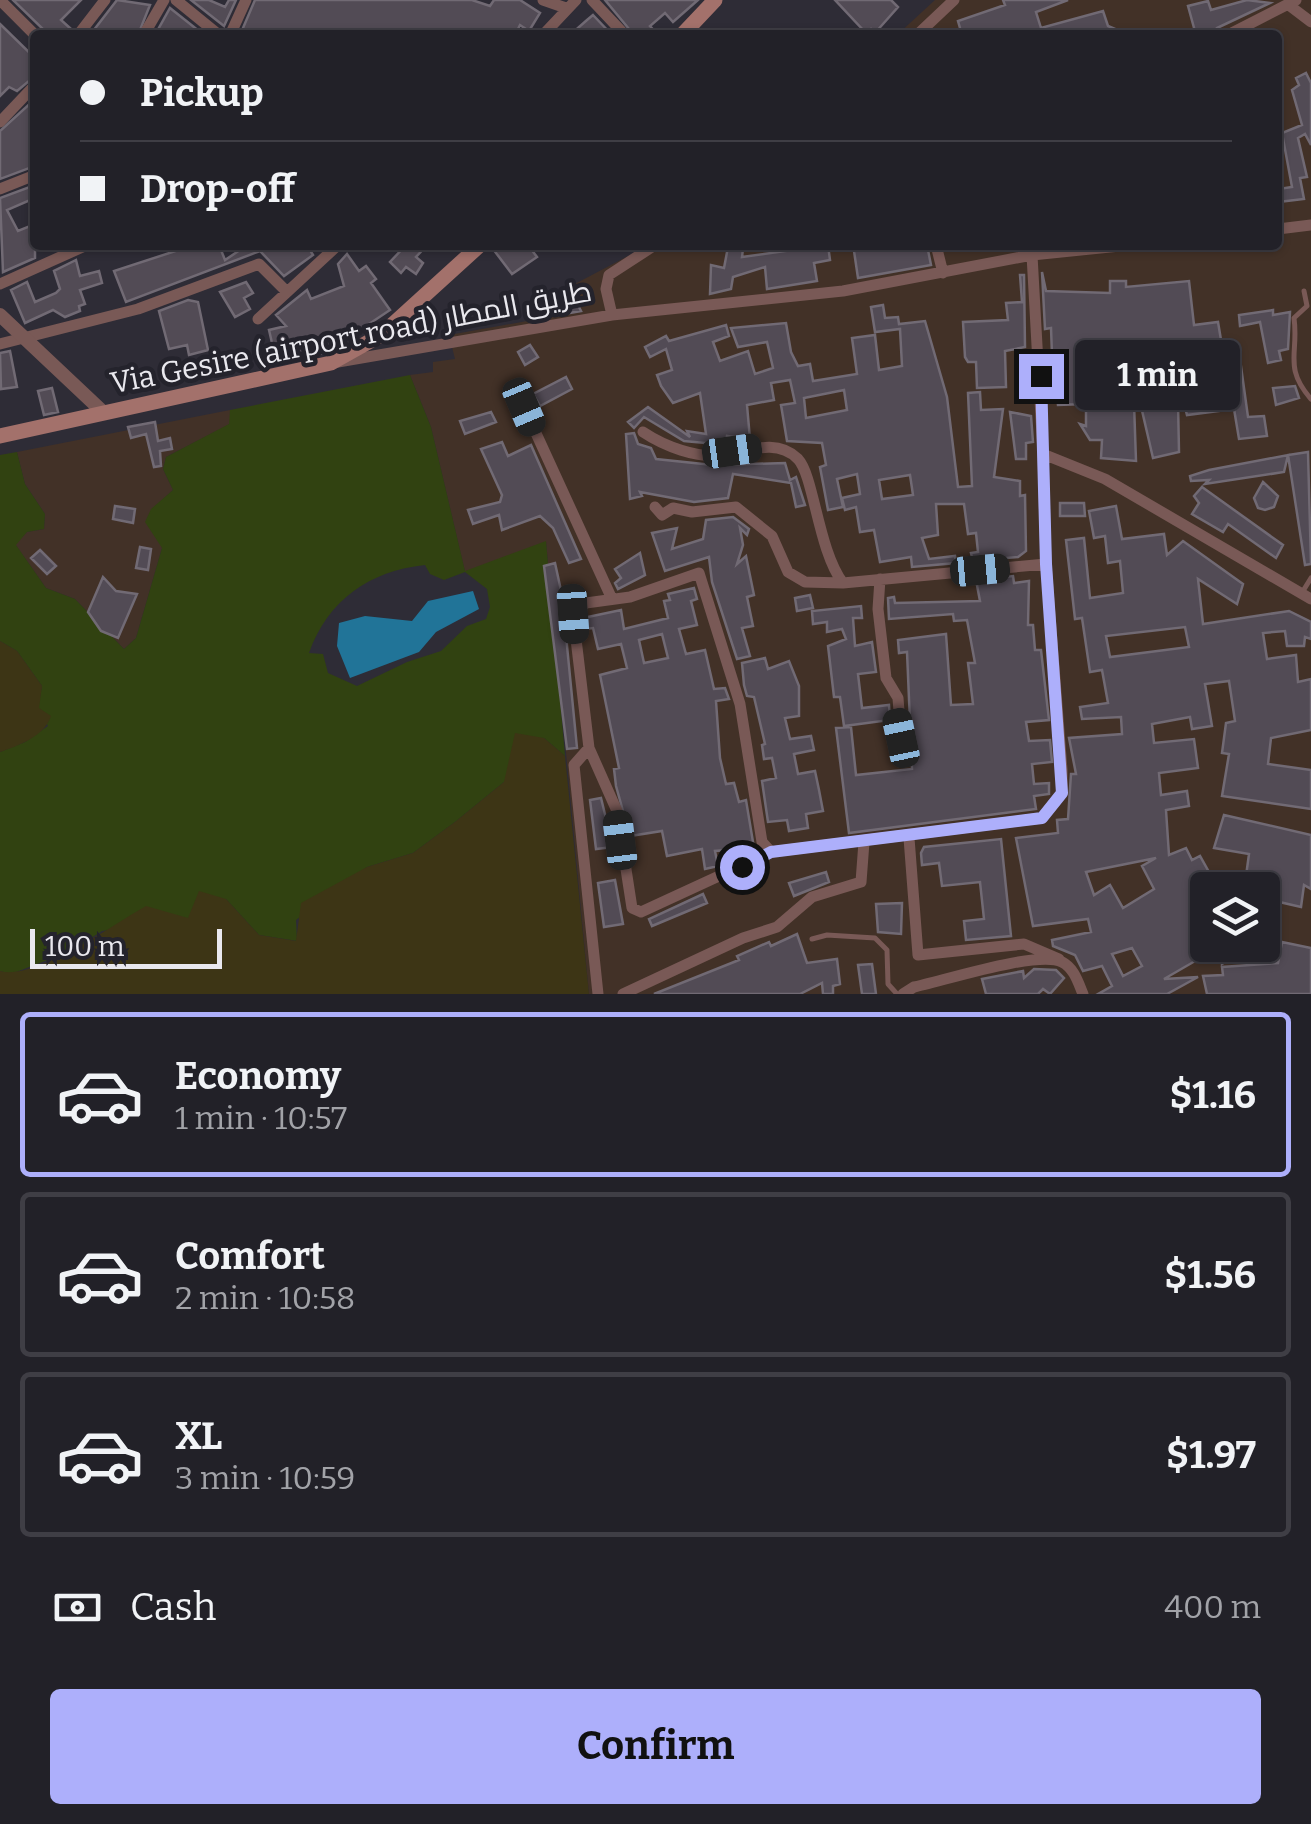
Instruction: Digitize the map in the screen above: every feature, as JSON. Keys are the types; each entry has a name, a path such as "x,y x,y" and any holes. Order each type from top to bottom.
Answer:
{"main road":[{"path":"687,30 715,0"},
{"path":"331,363 381,335 474,250"},
{"name":"Via Gesire (airport road) طريق المطار","path":"0,436 331,363"}],"street":[{"path":"0,0 30,30"},
{"path":"82,30 105,0"},
{"path":"147,30 164,0"},
{"path":"176,0 214,30"},
{"path":"232,30 246,0"},
{"path":"543,0 571,4"},
{"path":"592,0 620,30"},
{"path":"923,30 954,0"},
{"path":"1238,30 1293,3 1311,22"},
{"path":"548,30 571,4"},
{"path":"0,122 30,90"},
{"path":"0,188 30,177"},
{"path":"1282,229 1311,226"},
{"path":"0,284 73,250"},
{"path":"258,320 333,250"},
{"path":"612,315 606,289 609,275 648,250"},
{"path":"937,250 942,273"},
{"name":"Via Gesire (airport road) طريق المطار","path":"331,363 612,315 843,292 1032,255 1081,250"},
{"path":"771,852 762,842 738,691 698,573 586,603 573,614 589,748 616,811 632,908 641,912 771,852 908,838 1042,818 1062,793 1046,564 1032,255"},
{"path":"0,344 198,290 259,264 287,292"},
{"path":"0,316 104,413"},
{"path":"524,407 612,599"},
{"path":"642,432 664,446 725,455 762,447 785,450 801,462 824,553 843,583"},
{"path":"1043,454 1105,478 1306,596"},
{"path":"654,506 662,515 673,508 692,512 736,507 772,536 788,572 805,582 843,583 1046,564"},
{"path":"880,580 878,609 886,678 898,698 901,738"},
{"path":"589,748 574,764 598,994"},
{"path":"908,838 918,954 1024,944 1072,969 1083,994"},
{"path":"623,994 777,927 812,897 861,882 864,842"},
{"path":"900,994 914,987 1032,961 1059,959"}],"lane":[{"path":"1304,291 1307,306 1294,318 1297,339 1291,358 1295,376 1311,398"},
{"path":"1306,596 1311,578"},
{"path":"812,939 826,934 875,938 887,950 888,984 900,994"}],"shaded area":[{"path":"935,0 1311,0 1311,994 589,994 546,542 465,572 431,427 410,375 433,372 433,362 455,359 449,335 549,317 552,296 639,250 1282,250 1282,30 902,30"},
{"path":"230,410 230,424 166,457 163,469 173,490 152,509 162,548 136,638 124,649 75,599 46,588 15,544 27,532 44,529 45,514 25,484 17,452"}],"green space":[{"path":"410,375 431,427 465,571 546,541 565,756 544,738 504,782 413,853 367,867 296,920 297,941 259,935 226,899 188,918 102,931 71,951 11,974 0,971 0,752 25,742 48,726 38,708 42,686 17,651 0,641 0,455 17,452 25,484 45,514 44,529 27,532 16,545 46,588 75,599 124,649 136,638 162,548 145,522 151,509 173,490 163,469 166,457 229,424 230,410","holes":["425,565 430,574 444,580 465,572 487,589 490,607 486,619 467,626 441,651 357,686 328,673 323,654 309,653 327,618 353,591 405,568"]}],"sand":[{"path":"0,641 17,651 42,686 39,708 51,716 37,735 0,752"},
{"path":"515,733 544,738 565,756 589,994 0,994 0,971 15,972 53,960 146,906 188,918 199,891 226,899 259,935 296,941 301,903 367,867 413,853 504,782"}],"water":[{"path":"473,591 479,609 436,632 419,652 350,678 337,646 339,623 365,616 412,621 428,601"}],"building":[{"path":"13,0 81,0 61,20 71,30 44,30"},
{"path":"117,0 150,5 140,30 94,30"},
{"path":"191,0 209,0 225,7 229,0 236,0 224,26"},
{"path":"255,0 472,0 490,6 494,0 520,0 540,13 530,30 520,25 518,30 242,30"},
{"path":"605,0 698,0 673,22 665,13 650,26 654,30 630,30"},
{"path":"835,0 891,0 898,7 878,30 863,30"},
{"path":"1003,0 1068,0 1036,12 1041,28 1103,11 1108,26 1117,30 961,30 958,21 1005,5"},
{"path":"1247,0 1270,3 1218,30 1195,30 1188,6 1208,1 1211,10"},
{"path":"170,8 198,30 158,30"},
{"path":"593,15 607,30 576,30"},
{"path":"0,24 30,53 30,80 17,91 9,87 0,96"},
{"path":"1306,73 1311,83 1311,145 1305,134 1298,138 1307,177 1300,178 1304,199 1282,202 1282,188 1292,187 1282,133 1302,125 1292,90 1299,85 1296,78"},
{"path":"30,104 30,168 0,179 0,131"},
{"path":"30,187 30,200 7,210 18,231 30,226 30,250 35,250 35,258 3,272 0,198"},
{"path":"179,250 221,250 225,260 240,250 310,250 313,255 284,276 260,251 126,302 114,271"},
{"path":"401,250 422,250 416,257 423,263 416,274 406,267 401,273 390,262"},
{"path":"494,250 532,250 537,257 512,274"},
{"path":"727,250 743,250 742,257 829,250 830,260 814,263 817,281 767,289 765,267 733,277 731,289 710,294 711,265 724,268"},
{"path":"928,250 931,265 858,278 854,251"},
{"path":"347,254 359,271 366,266 376,279 371,283 390,310 327,352 293,360 288,345 268,357 262,348 272,343 269,330 286,326 276,315 307,290 311,299 344,286 338,264"},
{"path":"76,260 80,276 99,271 102,283 80,290 85,304 79,306 80,311 65,317 53,310 25,323 11,290 27,282 35,302 56,293 60,289 54,271"},
{"path":"1042,272 1046,291 1110,293 1110,281 1126,281 1126,287 1189,281 1194,325 1218,322 1222,346 1198,349 1201,377 1164,381 1165,403 1178,401 1179,452 1153,458 1140,402 1134,403 1136,461 1101,458 1102,440 1090,440 1080,424 1086,426 1086,404 1058,405 1055,374 1066,374 1064,354 1052,355 1051,328 1045,329","holes":["1127,363 1153,363 1154,386 1127,389"]},
{"path":"1020,275 1024,275 1025,347 1005,351 1006,387 977,388 976,362 968,362 965,357 963,322 1008,320 1006,303 1022,302"},
{"path":"246,282 253,293 244,298 250,309 235,317 220,292"},
{"path":"574,297 581,311 558,315 556,306"},
{"path":"188,300 198,302 208,350 189,355 187,345 169,349 159,311"},
{"path":"883,305 885,318 898,317 899,324 925,321 947,397 958,487 972,486 968,393 980,392 981,410 1003,409 994,477 1020,481 1020,496 1025,495 1026,551 1018,557 973,561 971,553 978,552 976,533 968,534 964,504 936,504 938,535 922,538 929,559 955,556 956,563 912,567 911,557 880,562 874,530 860,532 856,507 845,510 842,498 860,494 857,474 837,479 843,507 828,510 820,467 826,465 822,443 787,441 781,405 795,403 790,380 771,383 774,400 747,405 750,439 727,436 726,445 684,441 644,417 634,428 628,422 648,407 690,437 687,431 706,434 700,393 673,403 657,375 672,370 666,349 650,357 645,347 666,336 669,341 726,325 729,336 713,342 720,361 748,351 755,374 773,368 767,342 738,347 731,328 786,323 791,352 798,366 810,364 813,381 857,374 852,338 875,335 879,370 902,366 900,329 875,332 871,307","holes":["844,390 847,410 806,418 804,398","910,475 913,495 882,499 879,480"]},
{"path":"1273,310 1273,315 1290,312 1288,349 1279,351 1281,360 1268,363 1260,322 1240,326 1239,315"},
{"path":"530,345 538,357 525,365 518,352"},
{"path":"10,351 17,387 1,389 0,353"},
{"path":"1239,352 1248,417 1264,416 1267,436 1239,439 1234,409 1187,415 1183,400 1196,398 1195,392 1231,388 1226,354"},
{"path":"566,377 572,389 540,406 533,394"},
{"path":"1295,386 1299,398 1276,405 1273,388"},
{"path":"52,388 58,412 44,415 38,391"},
{"path":"491,412 496,422 465,434 460,421"},
{"path":"1010,412 1031,416 1033,442 1026,443 1026,459 1016,459"},
{"path":"155,422 158,441 170,438 172,449 160,451 161,466 154,467 146,434 131,438 128,427"},
{"path":"634,433 638,444 651,448 656,459 713,465 785,463 790,480 796,477 805,505 796,507 791,483 733,474 728,498 694,502 640,492 642,496 630,499 626,434"},
{"path":"502,442 508,456 531,445 581,559 569,563 553,528 540,516 502,530 499,515 473,524 468,510 500,502 502,495 481,449"},
{"path":"1308,452 1311,564 1305,565 1288,455"},
{"path":"1288,455 1284,472 1205,484 1209,480 1191,481 1190,476 1209,470"},
{"path":"1263,482 1278,496 1274,507 1265,510 1258,508 1254,498"},
{"path":"1202,487 1283,545 1276,558 1228,524 1223,532 1192,514 1199,503 1194,496"},
{"path":"1060,503 1084,503 1085,516 1060,516"},
{"path":"115,506 135,509 133,523 113,519"},
{"path":"1116,506 1122,539 1164,534 1167,555 1183,541 1243,584 1237,604 1198,579 1203,624 1289,611 1311,622 1311,639 1305,637 1304,646 1287,646 1285,631 1263,633 1267,659 1296,655 1298,682 1311,679 1311,730 1271,738 1268,764 1311,770 1311,809 1222,796 1229,754 1222,753 1226,723 1235,721 1229,681 1205,684 1212,726 1192,729 1190,717 1152,724 1154,743 1194,739 1198,768 1159,773 1161,795 1187,791 1189,806 1166,810 1169,855 1186,848 1192,860 1200,856 1209,872 1190,872 1190,962 1193,962 1164,979 1198,977 1167,994 1098,994 1112,986 1102,966 1083,971 1075,955 1053,946 1052,940 1091,932 1088,919 1033,926 1016,838 1058,833 1057,820 1068,819 1071,774 1076,774 1069,738 1122,734 1121,717 1082,719 1080,707 1108,703 1102,670 1090,672 1082,618 1075,619 1066,540 1084,538 1090,598 1123,593 1120,561 1108,563 1105,536 1094,538 1089,511","holes":["1185,627 1189,647 1110,657 1106,636","1156,858 1142,866 1154,889 1123,908 1110,885 1094,895 1086,872","1132,948 1142,966 1123,976 1112,954"]},
{"path":"733,517 749,529 747,535 740,528 743,545 737,564 746,556 754,595 747,597 753,626 742,628 750,656 737,659 712,582 709,557 665,571 652,533 677,528 672,549 703,539 706,520"},
{"path":"140,547 151,549 148,570 136,568"},
{"path":"40,550 56,566 47,574 31,558"},
{"path":"640,553 645,575 618,589 615,583 621,578 615,569"},
{"path":"555,563 562,595 566,594 564,615 577,748 567,749 544,566"},
{"path":"1013,576 1014,583 1029,581 1028,625 1033,625 1035,650 1041,650 1049,720 1026,722 1029,741 1050,740 1052,762 1032,764 1034,784 1049,783 1049,794 1034,796 1036,809 849,833 836,728 851,727 856,775 912,769 907,652 899,653 898,640 946,634 951,705 973,704 968,663 975,663 967,620 954,621 953,614 889,619 888,598 894,597 895,603 980,601 976,580"},
{"path":"103,577 116,591 137,594 118,638 101,631 88,612"},
{"path":"694,588 697,599 691,601 697,625 679,629 686,654 705,650 714,689 725,688 729,699 716,701 720,758 726,784 734,783 739,802 746,800 754,848 715,851 718,866 705,869 702,849 667,856 662,831 630,836 616,786 614,769 619,768 600,675 627,668 621,644 598,649 593,628 584,629 583,618 621,610 624,629 668,618 664,601 670,600 668,594","holes":["662,634 668,658 644,663 639,640"]},
{"path":"810,595 813,608 797,611 795,598"},
{"path":"861,606 862,618 853,618 855,646 872,642 876,672 858,674 862,708 889,705 890,720 844,726 840,697 834,697 828,646 846,639 842,629 827,632 827,622 813,624 812,611"},
{"path":"765,658 768,669 789,661 799,686 799,716 785,718 790,739 811,736 814,750 794,754 798,774 815,771 823,811 806,814 808,828 789,831 787,820 768,822 762,781 776,778 772,758 764,759 765,744 754,697 747,696 742,663"},
{"path":"601,798 613,847 596,849 590,800"},
{"path":"1224,815 1311,835 1311,889 1304,885 1301,907 1280,902 1280,872 1247,872 1249,854 1214,848"},
{"path":"1001,839 1011,936 966,940 964,921 984,919 980,882 942,886 939,863 922,865 921,853 924,847"},
{"path":"826,872 829,882 794,896 789,883"},
{"path":"615,880 623,924 604,927 598,883"},
{"path":"703,894 707,903 652,926 649,919"},
{"path":"902,903 901,934 878,932 876,904"},
{"path":"797,934 807,963 837,959 840,984 833,986 833,994 823,994 822,983 800,994 654,994 739,960 737,956 769,942 771,946"},
{"path":"1282,942 1311,948 1311,994 1207,994 1203,976 1223,975 1222,967 1278,963"},
{"path":"872,964 876,994 862,994 858,965"},
{"path":"1034,969 1056,970 1064,978 1050,994 1043,989 1038,994 986,994 982,979 1023,971 1024,978"}],"route":[{"path":"742,867 771,852 856,840 908,838 1042,818 1062,793 1060,718 1046,564 1041,376"}]}
